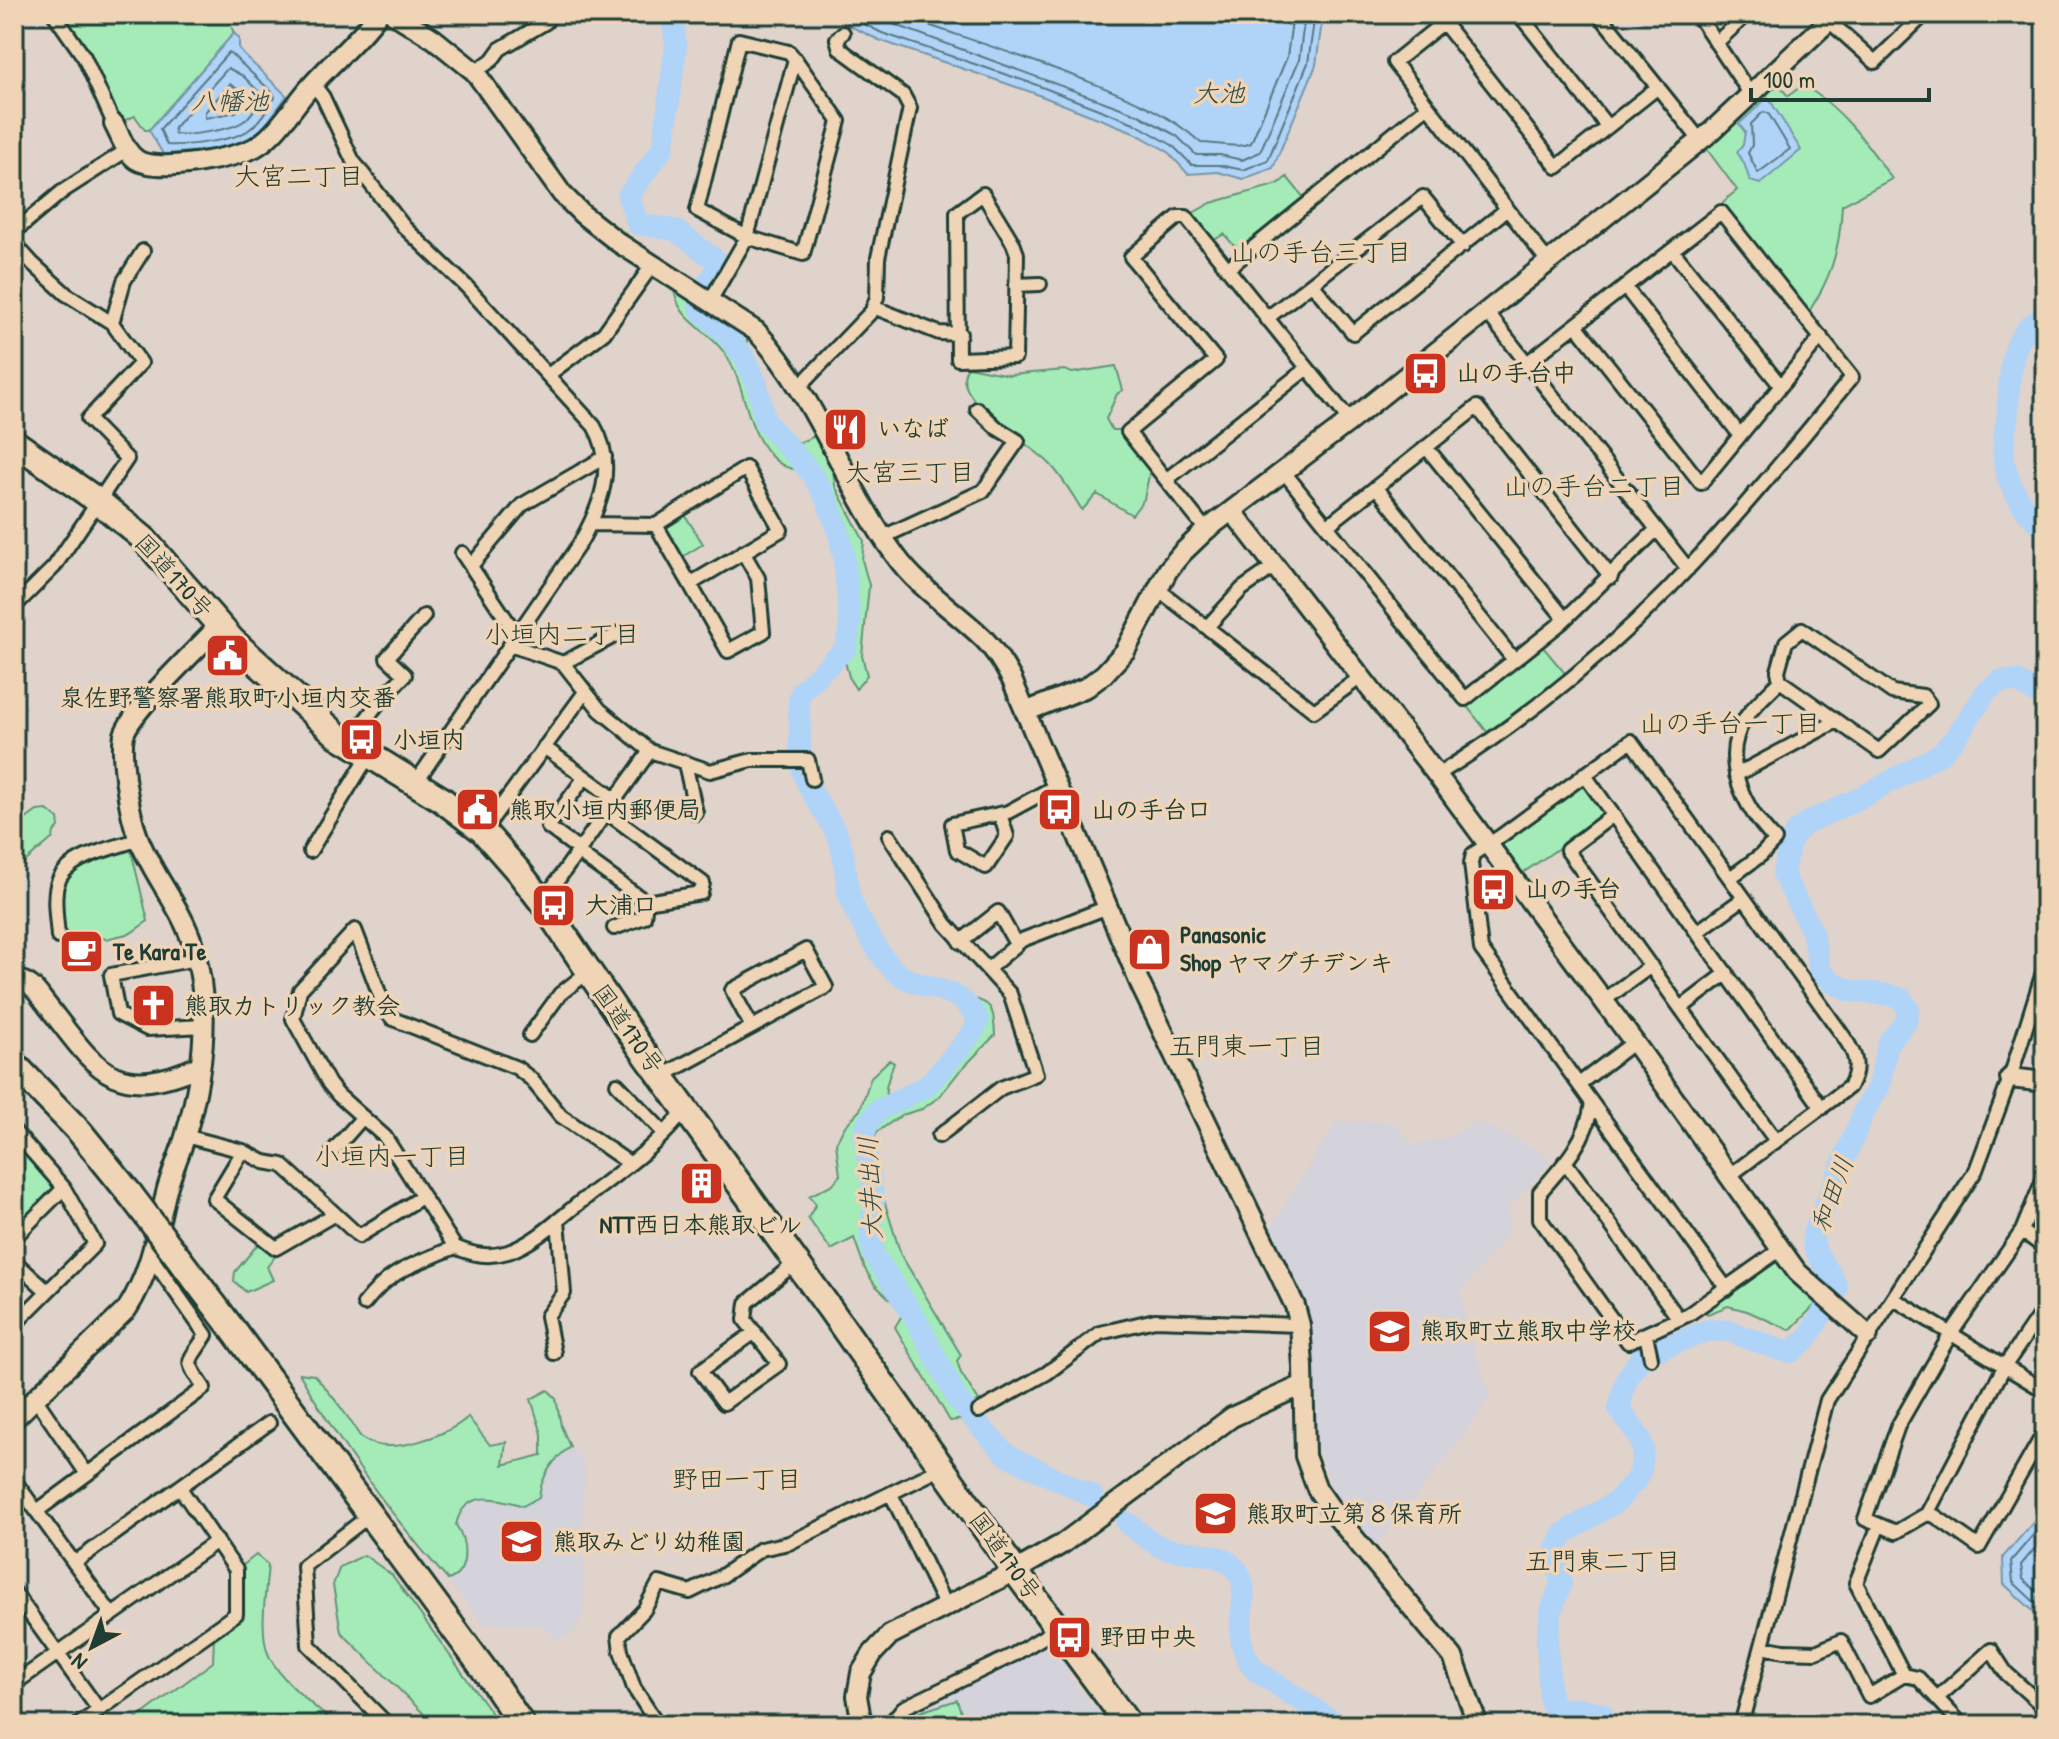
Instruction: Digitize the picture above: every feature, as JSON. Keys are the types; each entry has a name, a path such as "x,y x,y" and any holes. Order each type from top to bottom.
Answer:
{"highway":[{"name":"国道170号","path":"14,442 98,501 143,538 219,626 323,722 416,782 483,831 542,902 685,1110 1129,1725"},
{"path":"14,1064 80,1132 130,1194 370,1515 522,1725"},
{"path":"491,1679 532,1725"}],"street":[{"path":"54,14 84,57 127,150 147,165 172,165 242,153 257,147 313,84 362,36 378,14"},
{"path":"394,14 434,39 475,72 562,194 619,243 756,331 774,350 799,387 897,558 924,587 985,639 999,656 1141,986 1295,1306 1300,1325 1305,1456 1317,1489 1453,1657 1478,1725"},
{"path":"475,72 492,60 500,49 546,22 549,14"},
{"path":"1454,14 1394,62 1549,263"},
{"path":"1519,14 1607,126"},
{"path":"1599,14 1700,140"},
{"path":"1697,14 1751,95"},
{"path":"1716,43 1747,14"},
{"path":"1025,712 1087,687 1104,674 1125,651 1168,570 1206,530 1350,421 1700,140 1832,17 1875,62 1925,14"},
{"path":"1443,22 1557,167 1658,87"},
{"path":"799,387 860,325 877,297 878,258 910,108 903,95 840,49 837,39 843,33"},
{"path":"739,40 789,52 839,121 803,254 747,237 697,210 739,40"},
{"path":"710,301 747,237 795,59"},
{"path":"313,84 323,97 353,161 372,188 404,227 466,286 548,375 594,426 603,441 604,487 591,524 565,567 416,782"},
{"path":"1227,269 1428,106"},
{"path":"14,232 63,191 127,150"},
{"path":"983,194 1017,254 1015,357 958,359 960,334 957,213 983,194"},
{"path":"1266,319 1423,197 1463,246"},
{"path":"1312,284 1353,333 1507,209"},
{"path":"1437,775 1521,717 1569,678 1688,569 1852,377 1721,212 1527,363"},
{"path":"1206,530 1128,432 1216,360 1131,257 1178,217 1186,217 1350,421"},
{"path":"14,243 66,294 112,323 141,363 88,419 127,459 54,567 14,607"},
{"path":"1672,250 1780,385"},
{"path":"112,323 124,281 143,251"},
{"path":"548,375 604,333 653,264"},
{"path":"1016,285 1040,284"},
{"path":"1625,287 1740,435"},
{"path":"873,307 939,333 960,334"},
{"path":"1486,311 1688,569"},
{"path":"1576,325 1701,483 1821,337"},
{"path":"1166,480 1306,369"},
{"path":"1327,526 1477,407 1611,577"},
{"path":"883,537 983,491 1018,441 997,428 977,409"},
{"path":"1426,447 1565,619"},
{"path":"471,566 522,505 605,457"},
{"path":"591,524 656,525 746,468 781,530 690,584"},
{"path":"1284,472 1465,699 1565,619 1656,530"},
{"path":"1376,487 1514,660"},
{"path":"1233,512 1489,845 1797,1272 1868,1335"},
{"path":"656,525 728,651 763,632 758,578 743,552"},
{"path":"462,553 513,640 563,663 600,710 650,751 710,771 752,760 802,760 812,779"},
{"path":"1207,627 1242,589 1275,566"},
{"path":"1159,590 1314,711 1361,677"},
{"path":"310,851 379,702 405,675 387,658 424,616"},
{"path":"14,1419 127,1309 141,1288 168,1185 185,1136 204,1026 202,989 182,917 139,839 130,809 123,737 127,726 219,626"},
{"path":"1802,629 1892,692 1923,696 1929,704 1879,751 1837,721 1780,681 1778,671 1786,642 1802,629"},
{"path":"563,663 620,633"},
{"path":"1730,878 1761,855 1775,840 1747,805 1733,757 1744,720 1780,681"},
{"path":"483,831 585,692"},
{"path":"1736,775 1837,721"},
{"path":"1727,1289 1481,949 1471,863 1473,854 1631,741 1829,1016 1857,1062 1857,1075 1849,1087 1729,1176"},
{"path":"544,747 615,799"},
{"path":"542,902 650,751"},
{"path":"685,763 696,813"},
{"path":"1584,774 1822,1108"},
{"path":"585,777 548,827 646,902 701,893 703,883 606,812"},
{"path":"1000,814 1007,836 986,867 957,850 952,824 1000,814 1056,786"},
{"path":"1613,815 1567,850 1776,1141"},
{"path":"889,836 946,924 1010,994 1036,1074 1001,1088 939,1136"},
{"path":"58,937 56,891 57,882 63,874 73,864 139,839"},
{"path":"1697,932 1744,898"},
{"path":"614,928 644,917 646,902"},
{"path":"988,969 1016,944 1108,907"},
{"path":"960,942 998,912 1016,944"},
{"path":"629,1163 561,1116 531,1079 517,1068 393,1019 386,1011 355,930 300,990 293,1019 329,1084 385,1137 455,1247 481,1256 509,1252 558,1220 629,1163 664,1133 685,1110"},
{"path":"662,1076 826,987 806,950 732,990 752,1027"},
{"path":"196,959 111,975 118,1014 132,1023 147,1029 204,1026"},
{"path":"1603,1001 1651,966"},
{"path":"1741,1725 1827,1400 1976,1170 2010,1078 2045,966"},
{"path":"530,1035 560,994 588,972"},
{"path":"1681,1008 1727,973"},
{"path":"14,980 23,980 34,989 80,1049 119,1079 149,1083 167,1080 199,1066"},
{"path":"1579,1084 1634,1042"},
{"path":"2010,1078 2045,1082"},
{"path":"617,1084 664,1133"},
{"path":"1592,1103 1589,1123 1566,1163 1540,1192 1540,1219 1628,1342 1648,1339 1727,1289 1781,1249"},
{"path":"333,1151 363,1117"},
{"path":"14,1131 64,1188 95,1244 14,1325"},
{"path":"185,1136 282,1165 359,1236 422,1197"},
{"path":"243,1151 214,1199 276,1248 335,1214"},
{"path":"1566,1163 1679,1319"},
{"path":"2045,1175 2022,1231 1950,1335 1898,1426 1865,1519 1896,1532 1927,1514 2004,1367 2045,1307"},
{"path":"14,1238 64,1188"},
{"path":"554,1353 547,1316 564,1293 558,1220"},
{"path":"2022,1231 2045,1248"},
{"path":"364,1304 381,1282 395,1273 455,1247"},
{"path":"37,1511 204,1388 189,1365 190,1357 206,1335 151,1257"},
{"path":"14,1261 47,1291"},
{"path":"755,1332 700,1371 724,1403 779,1364 755,1332 745,1320 747,1303 796,1262"},
{"path":"1894,1299 2045,1391"},
{"path":"979,1411 1047,1373 1100,1333 1155,1320 1300,1325"},
{"path":"1648,1339 1651,1358"},
{"path":"862,1725 857,1696 861,1673 873,1653 890,1635 1062,1544 1232,1417 1303,1385"},
{"path":"35,1398 87,1474"},
{"path":"74,1563 269,1423"},
{"path":"1927,1514 1935,1516 1979,1547 2045,1431"},
{"path":"658,1725 634,1688 619,1636 644,1610 659,1583 690,1592 722,1576 761,1549 789,1543 942,1468"},
{"path":"14,1480 112,1615"},
{"path":"78,1725 236,1614 236,1570 180,1488"},
{"path":"891,1494 945,1605"},
{"path":"370,1515 304,1566 309,1645 388,1725"},
{"path":"1879,1525 1856,1583 1904,1675"},
{"path":"14,1684 217,1541"},
{"path":"14,1592 99,1710"},
{"path":"889,1725 903,1708 1013,1655 1057,1629"},
{"path":"1762,1647 1816,1652 1841,1641 1869,1696 1904,1675 1918,1678 1962,1725"},
{"path":"1937,1698 1991,1650 2006,1673 2045,1708"}],"shaded area":[{"name":"熊取町立熊取中学校","path":"1336,1122 1394,1122 1411,1145 1444,1139 1479,1122 1541,1152 1550,1163 1506,1209 1509,1231 1461,1291 1466,1325 1490,1396 1459,1442 1374,1548 1338,1503 1316,1444 1310,1320 1269,1231"},
{"name":"熊取みどり幼稚園","path":"570,1447 584,1463 585,1474 581,1536 583,1611 575,1630 557,1639 539,1624 484,1624 448,1580 455,1578 459,1512 477,1499 539,1497 541,1481 557,1458"},
{"path":"1052,1643 1064,1655 1069,1676 1084,1697 1112,1725 893,1725 901,1712 966,1681 970,1684"}],"green space":[{"path":"63,14 226,14 234,33 149,130 145,130 135,116 121,122 90,56"},
{"path":"1771,76 1788,96 1803,85 1830,104 1863,139 1892,179 1842,205 1832,266 1806,318 1721,212 1723,202 1737,190 1700,140"},
{"path":"1287,177 1309,204 1243,256 1224,234 1208,244 1186,217 1211,203 1278,184"},
{"path":"674,284 738,327 747,338 747,347 759,368 771,423 779,425 798,443 815,436 833,468 835,486 864,541 862,560 869,585 862,656 867,675 856,689 844,658 853,616 848,564 825,492 815,474 792,469 771,456 749,417 731,363 679,306"},
{"path":"1116,366 1123,390 1117,394 1106,419 1112,430 1121,430 1151,466 1144,499 1132,515 1097,494 1082,510 1050,464 979,406 964,379 968,367 1009,375 1065,370 1072,373"},
{"path":"683,512 703,544 682,557 666,529 669,522"},
{"path":"1538,641 1569,678 1492,738 1466,705 1465,699"},
{"path":"1584,774 1613,815 1567,850 1559,848 1521,874 1504,850 1501,836"},
{"path":"47,810 58,819 59,827 53,838 14,871 14,828 37,811"},
{"path":"130,846 148,921 131,933 106,939 84,932 60,933 61,885 73,867"},
{"path":"965,996 987,1004 994,1018 995,1035 939,1097 922,1109 902,1115 877,1132 871,1145 874,1168 901,1255 961,1355 957,1361 961,1373 980,1403 979,1411 964,1419 950,1421 895,1327 904,1312 875,1285 865,1269 854,1238 831,1250 808,1218 816,1204 809,1196 833,1184 840,1175 836,1143 845,1126 860,1110 871,1077 889,1060 894,1063 886,1092 891,1108 937,1081 978,1029 978,1015"},
{"path":"14,1140 53,1182 52,1191 14,1228"},
{"path":"263,1238 279,1251 267,1267 273,1280 246,1292 234,1281 235,1272"},
{"path":"1781,1249 1823,1297 1790,1330 1728,1306 1708,1314 1697,1308"},
{"path":"299,1373 314,1375 361,1437 374,1444 387,1446 417,1442 447,1431 468,1417 490,1445 506,1442 503,1465 542,1455 542,1434 531,1399 548,1390 556,1398 561,1426 570,1447 549,1469 539,1497 523,1506 503,1500 483,1499 466,1506 456,1525 464,1548 463,1564 460,1571 448,1580 368,1481"},
{"path":"256,1555 268,1565 264,1638 270,1658 291,1685 336,1725 128,1725 213,1662 214,1636 241,1620 242,1566"},
{"path":"364,1555 392,1575 500,1725 429,1725 423,1713 341,1632 333,1585 340,1567"},
{"path":"957,1700 965,1725 924,1725 920,1712"}],"water":[{"name":"大池","path":"846,14 1323,14 1316,65 1273,168 1243,179 1218,172 1188,174 1167,151 1131,131 1031,92 879,40 848,25"},
{"name":"八幡池","path":"234,33 239,38 239,49 244,55 287,96 264,126 247,140 211,150 163,154 149,130"},
{"path":"1768,97 1801,150 1760,184 1750,181 1737,152 1743,145 1745,132 1739,124"},
{"path":"2045,1509 2045,1622 2004,1584 2003,1557"}],"waterway":[{"name":"大井出川","path":"672,14 676,45 663,148 628,196 638,224 675,230 721,264 704,289"},
{"name":"大井出川","path":"699,303 700,310 743,355 757,384 765,421 812,474 827,500 838,529 844,556 850,623 846,648 802,691 799,699 800,753 805,778 839,840 852,902 861,922 892,968 913,982 959,998 978,1020 963,1045 927,1086 877,1111 868,1123 864,1135 874,1201 870,1239 874,1255 917,1321 957,1399 984,1431 1007,1455 1092,1496"},
{"name":"和田川","path":"2045,316 2032,324 2023,335 2012,360 2004,453 2005,467 2014,489 2027,511 2045,529"},
{"name":"和田川","path":"1599,1725 1602,1714 1582,1709 1555,1709 1550,1700 1547,1639 1551,1611 1561,1584 1556,1548 1563,1534 1617,1501 1641,1470 1643,1450 1640,1438 1619,1409 1626,1380 1642,1356 1709,1330 1729,1331 1791,1352 1807,1339 1837,1288 1817,1254 1814,1232 1865,1109 1879,1087 1888,1043 1906,1022 1909,1010 1902,999 1851,991 1833,983 1820,971 1812,931 1783,874 1789,846 1796,832 1809,822 1940,754 1956,737 1987,691 2000,681 2017,681 2045,698"},
{"name":"大井出川","path":"1127,1523 1162,1547 1213,1556 1230,1564 1242,1581 1242,1642 1255,1670 1338,1725"}],"place":[{"name":"山の手台中","path":"1425,373"},
{"name":"いなば","path":"846,429"},
{"name":"泉佐野警察署熊取町小垣内交番","path":"228,656"},
{"name":"小垣内","path":"362,740"},
{"name":"熊取小垣内郵便局","path":"478,810"},
{"name":"山の手台口","path":"1060,810"},
{"name":"山の手台","path":"1494,889"},
{"name":"大浦口","path":"554,905"},
{"name":"Panasonic Shop ヤマグチデンキ","path":"1149,949"},
{"name":"Te Kara Te","path":"82,952"},
{"name":"熊取カトリック教会","path":"153,1006"},
{"name":"NTT西日本熊取ビル","path":"701,1183"},
{"name":"熊取町立熊取中学校","path":"1389,1331"},
{"name":"熊取町立第８保育所","path":"1215,1514"},
{"name":"熊取みどり幼稚園","path":"522,1542"},
{"name":"野田中央","path":"1069,1637"}],"district":[{"name":"大宮二丁目","path":"299,176"},
{"name":"山の手台三丁目","path":"1321,252"},
{"name":"大宮三丁目","path":"910,472"},
{"name":"山の手台二丁目","path":"1594,486"},
{"name":"小垣内二丁目","path":"562,634"},
{"name":"山の手台一丁目","path":"1730,723"},
{"name":"五門東一丁目","path":"1247,1046"},
{"name":"小垣内一丁目","path":"392,1156"},
{"name":"野田一丁目","path":"737,1479"},
{"name":"五門東二丁目","path":"1603,1561"}]}
